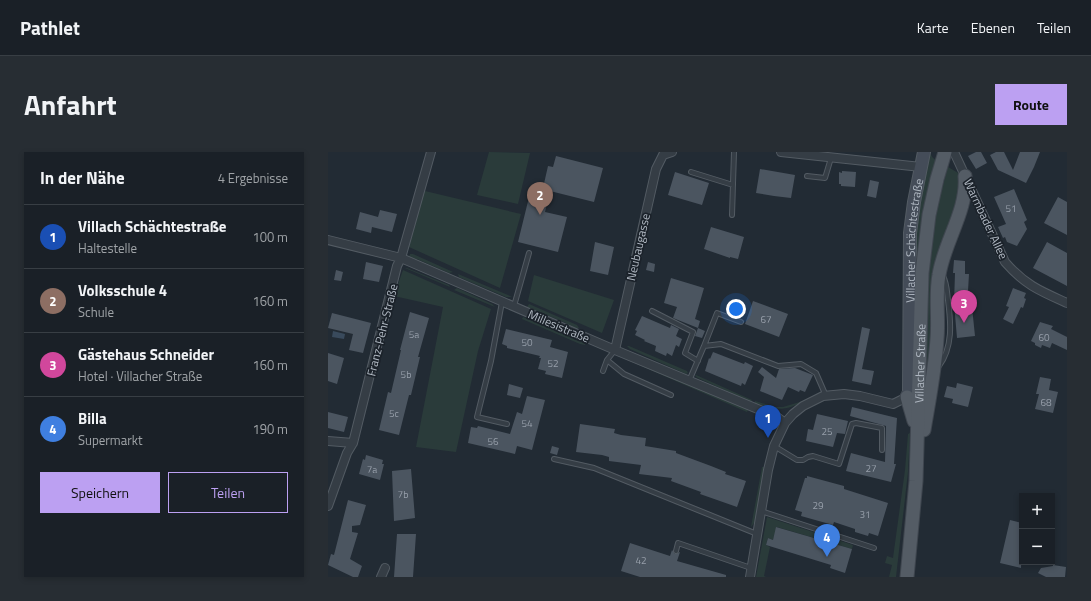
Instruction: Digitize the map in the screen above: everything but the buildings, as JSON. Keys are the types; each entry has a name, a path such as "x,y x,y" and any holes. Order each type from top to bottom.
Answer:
{"main road":[{"name":"Villacher Straße","path":"907,577 916,481 922,273 928,215 936,179 945,152"},
{"path":"916,481 934,373 938,338 937,288 949,239 963,199 966,184 965,176"},
{"path":"907,397 917,436"}],"street":[{"name":"Franz-Pehr-Straße","path":"328,506 347,453 353,443 398,266 431,152"},
{"name":"Neubaugasse","path":"615,350 656,169 663,155 672,152"},
{"path":"781,152 921,167"},
{"name":"Villacher Schächtestraße","path":"907,397 909,392 910,233 914,202 924,152"},
{"name":"Warmbader Allee","path":"954,152 1006,262 1016,274 1026,282 1067,303"},
{"name":"Millesistraße","path":"328,240 401,258 615,350 777,417 785,423"},
{"path":"750,577 768,470 774,446 785,423 792,414 803,406 826,396 844,394 860,396 893,404 907,397"},
{"path":"328,441 353,443"},
{"path":"381,577 385,568"}],"lane":[{"path":"732,215 734,152"},
{"path":"807,176 825,178 831,158"},
{"path":"691,172 733,184"},
{"path":"514,307 529,253"},
{"path":"502,302 491,362 477,417 506,424"},
{"path":"652,311 693,332 685,353 698,361"},
{"path":"689,381 717,313 741,322"},
{"path":"704,346 721,344 778,366 801,364 816,373 826,396"},
{"path":"603,370 607,360 615,350"},
{"path":"607,360 624,374 671,396"},
{"path":"774,446 797,460 803,460 808,456 813,456 839,464 852,424 856,423 882,428 882,450"},
{"path":"554,459 594,468 757,534"},
{"path":"761,511 874,548"},
{"path":"676,551 678,543 751,568"}],"shaded area":[{"path":"489,152 530,153 518,204 477,195"},
{"path":"929,152 936,160 922,217 915,275 914,227"},
{"path":"948,167 960,174 960,196 928,365 925,362 928,268 933,222"},
{"path":"425,191 521,214 500,288 409,247 421,195"},
{"path":"410,254 453,272 449,273 417,259 413,260 409,257"},
{"path":"405,268 449,285 450,287"},
{"path":"403,270 491,309 478,351 456,452 416,447 443,307 394,296"},
{"path":"458,274 512,297 506,297 461,278"},
{"path":"534,275 614,300 602,333 528,301"},
{"path":"457,288 492,304 495,307 454,290"},
{"path":"529,304 577,325 579,328 566,325 566,323 527,307"},
{"path":"523,317 586,343 585,345 580,344 522,319"},
{"path":"627,346 687,371 688,373 686,374 630,349"},
{"path":"624,356 748,410 747,412 625,359"},
{"path":"696,375 752,400 751,402 698,378 695,376"},
{"path":"755,401 775,407 783,407 803,401 791,407 779,409 755,403"},
{"path":"910,433 908,472 896,577 889,577 892,565 885,563 887,556 893,558 905,470 908,434"},
{"path":"762,467 764,467 755,522 751,527"},
{"path":"767,517 853,545 852,549 777,527 773,540 768,538 766,545 770,547 764,576 766,577 756,577"}],"water":[{"path":"333,331 345,334 344,339 332,337"}],"place":[{"name":"Volksschule 4","path":"540,215"},
{"name":"Gästehaus Schneider","path":"964,323"},
{"name":"Villach Schächtestraße","path":"768,438"},
{"name":"Billa","path":"827,557"}]}
